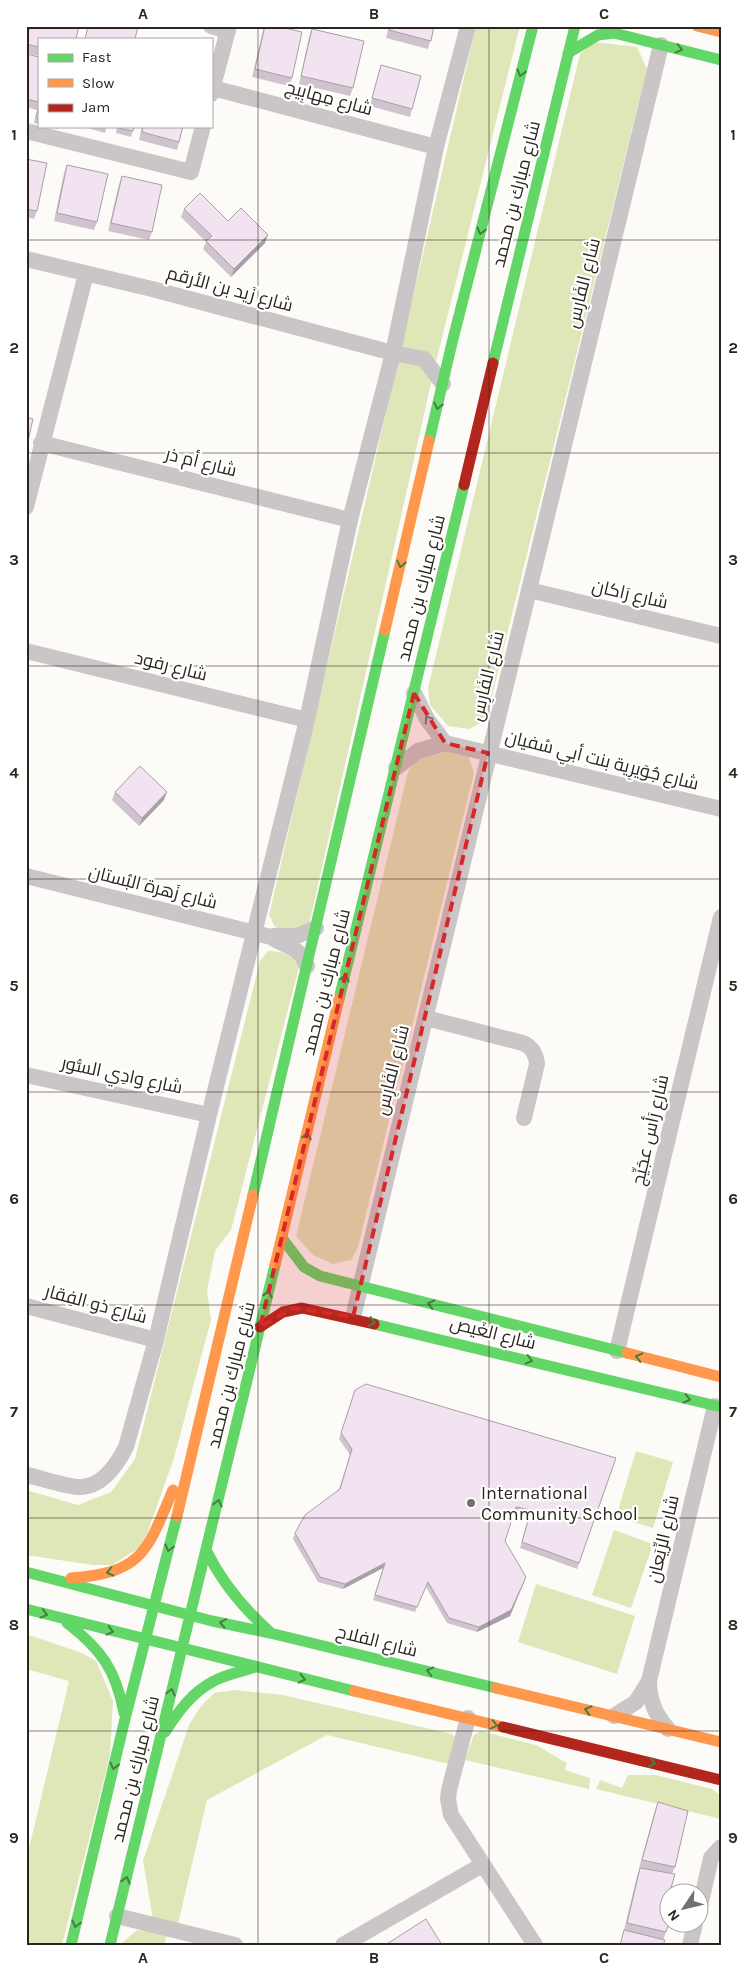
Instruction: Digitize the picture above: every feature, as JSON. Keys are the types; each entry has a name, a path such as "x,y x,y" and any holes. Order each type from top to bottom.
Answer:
{"main road":[{"name":"شارع مبارك بن محمد","path":"71,1945 125,1719 198,1433 452,343 533,26"},
{"name":"شارع مبارك بن محمد","path":"110,1945 575,26"},
{"path":"697,26 721,32"},
{"path":"568,53 589,39 606,33 614,33 721,60"},
{"name":"شارع الغَيص","path":"282,1238 298,1260 320,1276 721,1376"},
{"name":"شارع الغَيص","path":"260,1327 278,1314 293,1308 309,1308 353,1317 718,1406"},
{"path":"57,1580 95,1576 117,1571 136,1559 150,1543 198,1433"},
{"path":"206,1550 229,1592 270,1633"},
{"name":"شارع الفلاح","path":"26,1572 189,1615 721,1742"},
{"path":"26,1609 181,1649 720,1780"},
{"path":"62,1619 86,1637 114,1672 122,1693 125,1719"},
{"path":"160,1739 184,1706 200,1690 212,1682 255,1667"}],"street":[{"path":"211,26 229,28 212,91"},
{"path":"26,1475 81,1487 102,1480 118,1462 126,1447 156,1340 209,1114 306,720 350,520 393,353 436,147 468,26"},
{"name":"شارع الفَارِس","path":"353,1317 488,753 661,45"},
{"name":"شارع مِهابِيج","path":"212,91 436,147"},
{"path":"26,131 191,172 202,128"},
{"name":"شارع زَيد بن الأرقم","path":"26,259 152,289 393,353 424,359"},
{"path":"26,507 86,274"},
{"path":"443,384 424,359 452,343"},
{"name":"شارع أم ذر","path":"41,443 350,520"},
{"name":"شارع رَاكان","path":"529,590 721,636"},
{"name":"شارع رفود","path":"26,651 306,720"},
{"path":"414,694 427,719 445,743"},
{"name":"شارع جُوَيرِية بنت أبي سُفيان","path":"396,768 418,751 445,743 721,809"},
{"name":"شارع زَهرة البُستان","path":"26,876 271,937 295,949 307,966"},
{"name":"شارع رَأس عجَيِّج","path":"617,1351 721,917"},
{"name":"شارع زَهرة البُستان","path":"271,937 277,935 297,936 316,928"},
{"path":"426,1018 523,1043 532,1049 537,1058 537,1064 524,1118"},
{"name":"شارع وادِي السُّور","path":"26,1076 209,1114"},
{"name":"شارع ذو الفِقار","path":"26,1306 156,1340"},
{"name":"شارع الرِّيَعان","path":"668,1729 653,1707 649,1681 718,1406"},
{"name":"شارع الرِّيَعان","path":"614,1716 636,1702 649,1681"},
{"path":"468,1718 449,1790 449,1808 454,1822 535,1945"},
{"path":"705,1884 711,1858 721,1846"},
{"path":"343,1945 482,1865"},
{"path":"117,1916 236,1945"}],"highlighted area":[{"path":"414,693 445,743 488,753 353,1317 293,1308 260,1327"}],"green space":[{"path":"476,26 520,26 434,370 309,925 288,932 275,927 269,915"},
{"path":"594,42 637,47 647,69 486,720 469,729 448,726 430,705 428,688 580,54"},
{"path":"448,749 468,755 474,773 358,1247 351,1260 333,1264 313,1255 296,1236 408,772 420,752"},
{"path":"268,951 286,954 299,967 231,1230 215,1251 207,1291 211,1320 174,1458 147,1534 139,1548 112,1565 93,1565 26,1555 26,1490 78,1505 111,1492 135,1459 260,961"},
{"path":"636,1451 673,1462 653,1528 616,1517"},
{"path":"614,1530 653,1544 631,1608 592,1595"},
{"path":"536,1584 635,1616 617,1674 518,1642"},
{"path":"26,1634 82,1653 96,1661 113,1701 110,1756 62,1945 26,1945 26,1861 69,1681 26,1669"},
{"path":"234,1690 283,1695 452,1734 456,1739 449,1764 327,1735 207,1800 178,1924 153,1919 143,1861 189,1725 201,1706 214,1693"},
{"path":"481,1731 536,1745 567,1763 565,1770 590,1778 589,1789 465,1760 474,1735"},
{"path":"628,1775 656,1775 712,1789 721,1796 721,1819 596,1789 600,1780 622,1788"},
{"path":"137,1930 167,1934 164,1945 123,1945 123,1942"}],"building":[{"path":"30,26 79,26 76,38 38,38 38,47 26,44"},
{"path":"88,26 138,26 135,38 85,38"},
{"path":"265,26 277,26 302,32 292,78 255,69"},
{"path":"390,26 434,26 431,41 389,30"},
{"path":"312,29 364,41 353,88 301,76"},
{"path":"26,54 38,57 38,102 26,99"},
{"path":"381,65 421,76 412,109 372,98"},
{"path":"118,128 134,128 133,131"},
{"path":"143,128 182,128 179,142 142,132"},
{"path":"26,159 47,163 37,211 26,209"},
{"path":"67,165 108,174 97,222 57,213"},
{"path":"122,176 162,185 152,232 111,223"},
{"path":"200,193 228,221 241,208 268,235 234,269 206,241 212,236 184,209"},
{"path":"26,417 33,419 26,450"},
{"path":"140,766 167,792 142,818 115,792"},
{"path":"366,1384 616,1458 579,1563 522,1542 531,1510 516,1507 505,1541 526,1577 511,1610 479,1627 449,1618 428,1582 417,1607 375,1595 385,1563 345,1584 320,1577 295,1533 305,1515 340,1489 352,1449 341,1433 355,1390"},
{"path":"658,1802 688,1811 675,1867 642,1860"},
{"path":"640,1868 675,1874 672,1884 660,1884 660,1931 627,1923"},
{"path":"426,1919 442,1945 385,1945"},
{"path":"624,1930 665,1940 663,1945 620,1945"}],"traffic: fast":[{"path":"429,441 452,343 533,26"},
{"path":"493,363 575,26"},
{"path":"568,53 598,35 614,33 721,60"},
{"path":"339,999 464,485"},
{"path":"253,1195 385,630"},
{"path":"282,1238 304,1267 320,1276 627,1353"},
{"path":"110,1945 275,1265"},
{"path":"374,1324 721,1407"},
{"path":"71,1945 125,1719 177,1516"},
{"path":"206,1550 234,1594 270,1632"},
{"path":"26,1572 212,1621 270,1633 496,1688"},
{"path":"26,1609 354,1691"},
{"path":"67,1623 89,1642 105,1662 116,1684 124,1713"},
{"path":"165,1732 186,1703 199,1691 214,1681 255,1667"}],"traffic: slow":[{"path":"697,26 721,32"},
{"path":"385,630 429,441"},
{"path":"275,1265 339,999"},
{"path":"177,1516 253,1195"},
{"path":"627,1353 721,1377"},
{"path":"71,1578 114,1571 128,1564 139,1555 156,1529 173,1490"},
{"path":"496,1688 721,1742"},
{"path":"354,1691 503,1727"}],"traffic: jam":[{"path":"464,485 493,363"},
{"path":"260,1327 283,1312 302,1308 374,1324"},
{"path":"503,1727 721,1780"}],"place":[{"name":"International Community School","path":"471,1503"}]}
